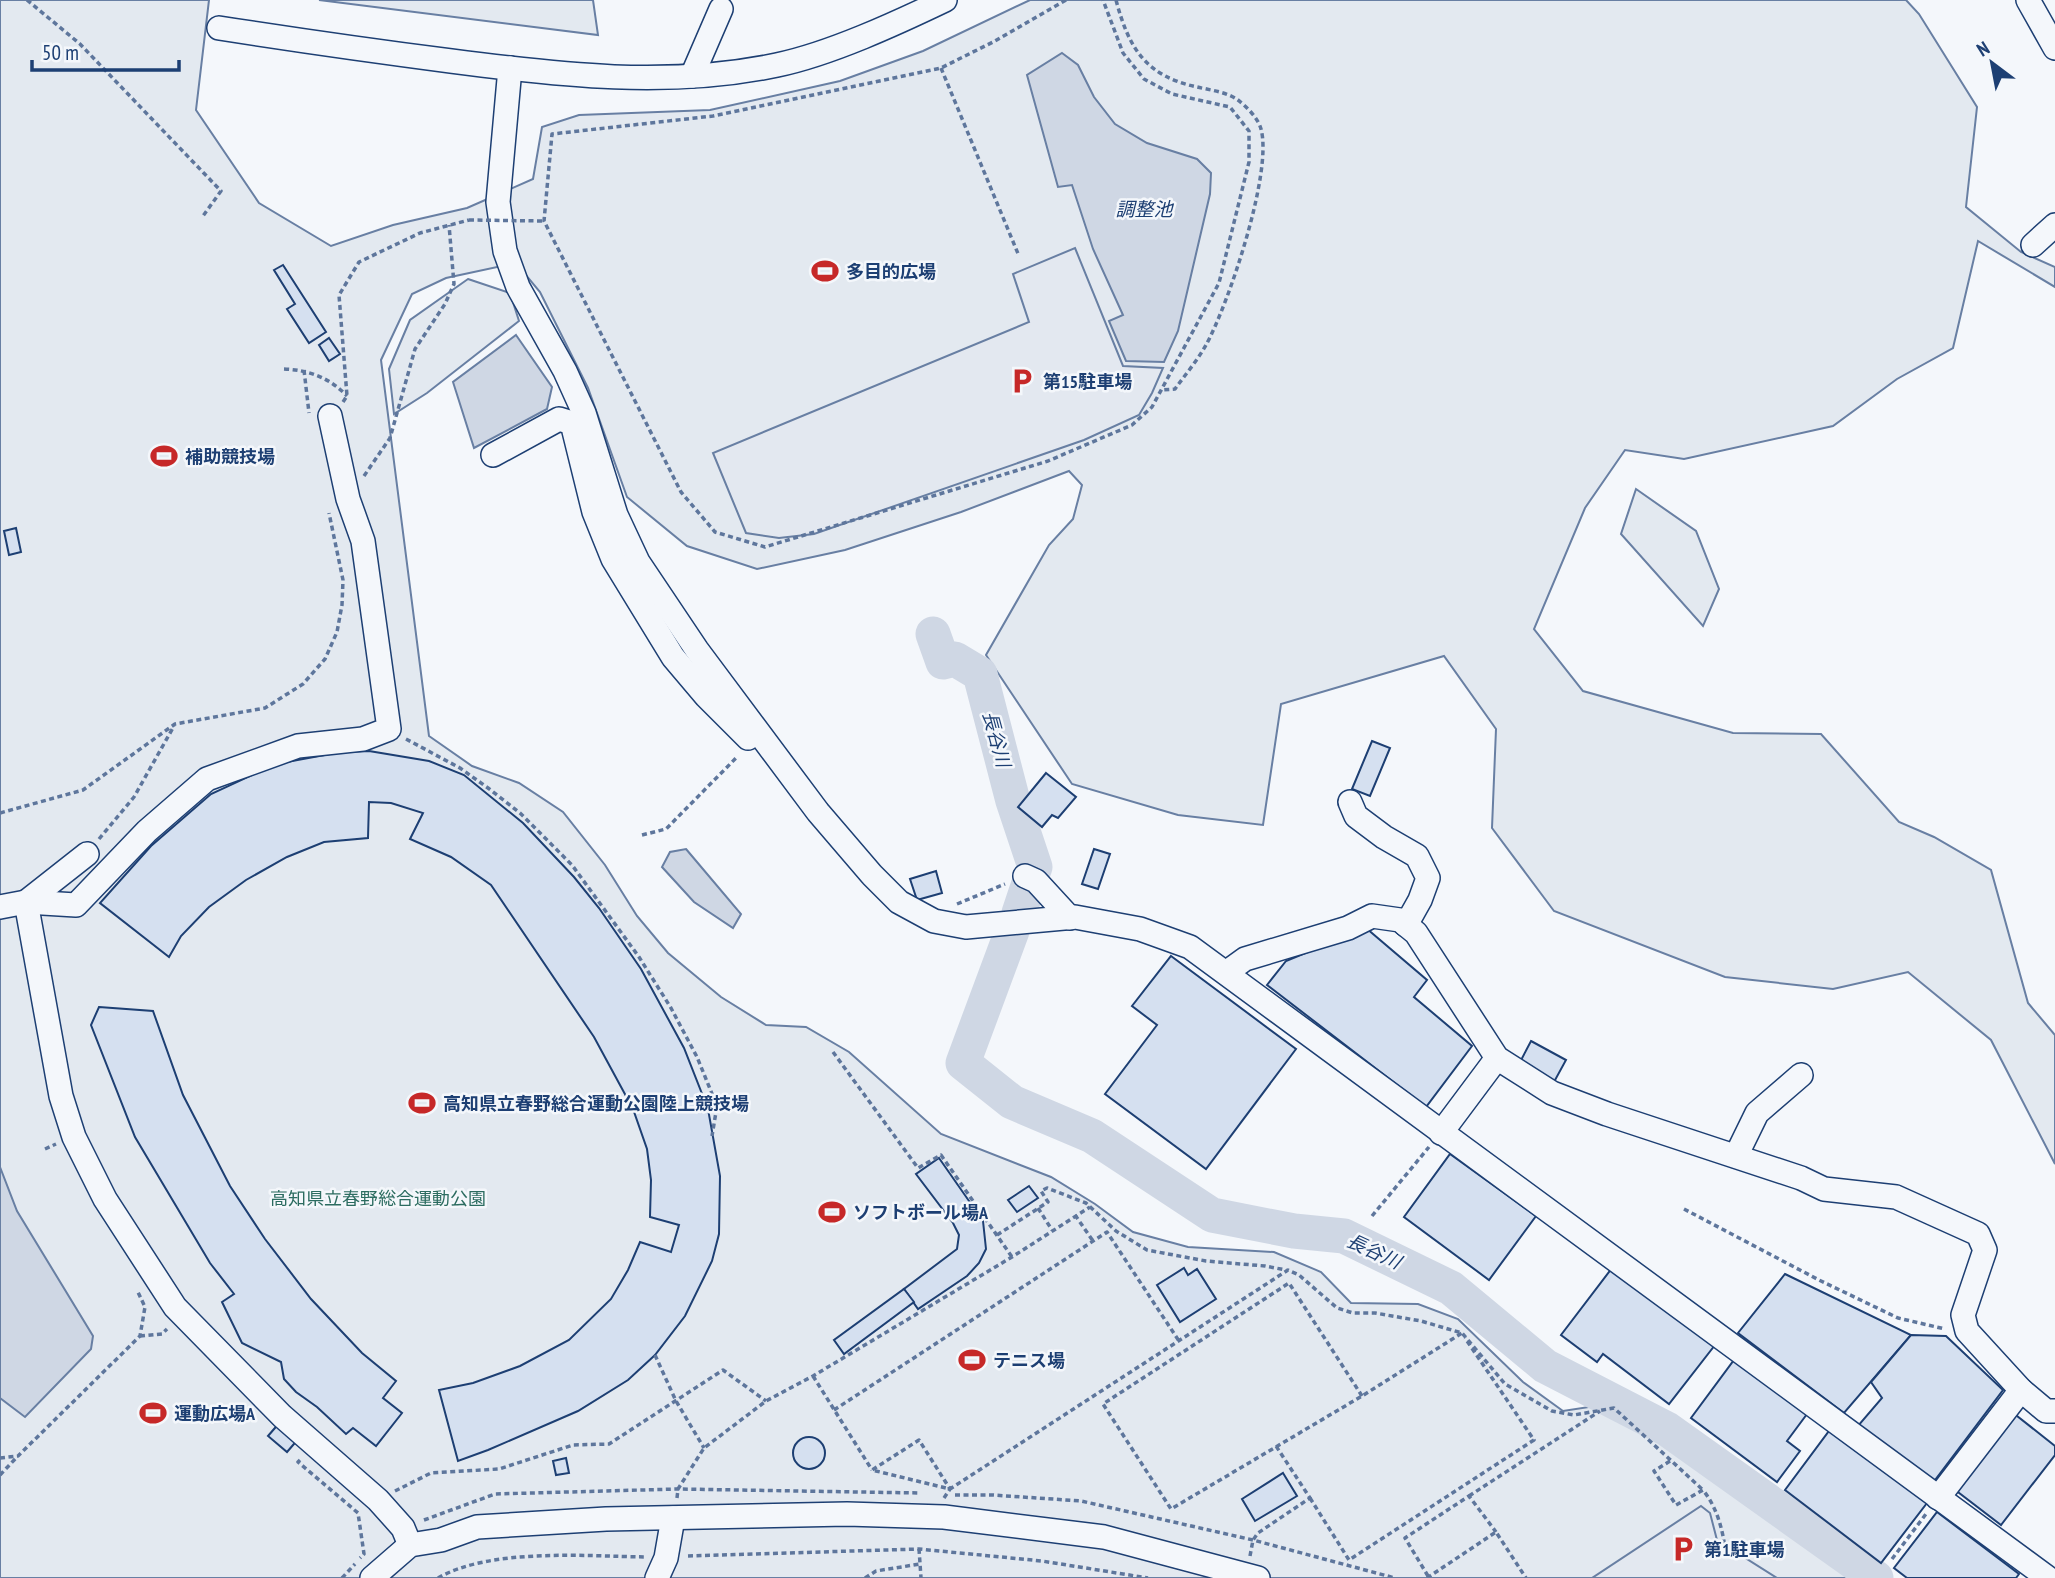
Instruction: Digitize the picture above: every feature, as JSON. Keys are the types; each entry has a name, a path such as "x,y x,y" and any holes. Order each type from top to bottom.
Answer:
{"street":[{"path":"219,28 510,68 616,78 718,75 780,64 848,42 946,0"},
{"path":"2028,0 2055,48"},
{"path":"692,76 720,9"},
{"path":"510,68 498,202 505,251 518,287 565,370 584,413 616,515 638,562 697,650 810,802 872,875 899,902 934,921 966,927 1070,918 1140,929 1190,947 2048,1578"},
{"path":"2034,245 2055,226"},
{"path":"2,907 26,902 76,905 146,831 207,779 298,746 363,739 389,729 363,541 337,500 320,418"},
{"path":"493,455 559,419 572,424 594,512 613,559 673,657 706,696 752,742 775,775 810,802"},
{"path":"1350,802 1356,816 1384,837 1417,856 1428,878 1406,925"},
{"path":"26,902 87,854"},
{"path":"1025,876 1036,881 1070,918"},
{"path":"26,902 61,1096 74,1137 105,1199 175,1307 282,1416 378,1500 403,1528 410,1545"},
{"path":"1227,972 1245,959 1348,928 1372,916 1400,919 1416,933 1497,1058 1552,1093 1607,1114 1801,1178 1824,1189 1896,1197 1978,1234 1985,1250 1963,1315 1967,1331 2021,1390 2046,1412 2055,1411"},
{"path":"1441,1133 1497,1058"},
{"path":"1736,1156 1757,1113 1801,1075"},
{"path":"1938,1498 2021,1390"},
{"path":"372,1578 410,1545 441,1540 477,1527 594,1519 847,1514 944,1517 1104,1538 1252,1577"},
{"path":"661,1568 673,1518"}],"path":[{"path":"27,0 80,44 221,191 203,216"},
{"path":"1066,0 993,42 940,68 713,116 552,134 544,221 681,492 715,532 765,547 1048,461 1132,425 1152,407 1219,284 1249,162 1248,131 1230,107 1172,94 1144,79 1123,53 1103,0"},
{"path":"1116,0 1135,50 1145,62 1160,75 1172,80 1236,98 1253,115 1261,129 1259,177 1247,236 1231,290 1205,346 1183,379 1175,389 1162,390"},
{"path":"940,68 1019,256"},
{"path":"347,397 339,295 359,262 420,233 469,220 544,221"},
{"path":"0,813 83,790 175,724 265,708 303,684 325,659 337,632 342,606 343,580 337,500 390,438 415,349 445,304 454,284 449,225"},
{"path":"284,369 304,370 335,384 347,397"},
{"path":"304,370 320,418 347,397"},
{"path":"87,854 134,797 175,724"},
{"path":"389,729 460,768 488,788 520,813 572,865 639,957 697,1057 718,1106 712,1136"},
{"path":"642,835 666,829 752,742"},
{"path":"926,917 1025,876"},
{"path":"833,1052 918,1168 941,1155 1012,1257"},
{"path":"1372,1216 1441,1133"},
{"path":"997,1235 1048,1202 1041,1191 1047,1188 1086,1203 1116,1231 1147,1250 1206,1261 1288,1270 1299,1275 1337,1308 1353,1313 1375,1313 1421,1321 1462,1333 1505,1384 1541,1405 1574,1415 1614,1408 1713,1502 1721,1525 1726,1555"},
{"path":"673,1518 678,1489 704,1448 766,1401 813,1376 1012,1257 1090,1207"},
{"path":"1038,1208 1052,1230"},
{"path":"1684,1209 1898,1318 1967,1331"},
{"path":"1075,1215 1093,1241"},
{"path":"834,1410 1107,1232 1179,1341"},
{"path":"944,1517 944,1496 950,1489 1288,1270"},
{"path":"1362,1396 1289,1283 1103,1404 1171,1509 1362,1396 1462,1333"},
{"path":"0,1475 140,1336 145,1307 136,1288"},
{"path":"1276,1445 1349,1560 1534,1440 1462,1333"},
{"path":"140,1336 162,1334"},
{"path":"655,1355 704,1448"},
{"path":"378,1500 431,1473 499,1469 573,1446 609,1444 723,1370 766,1401"},
{"path":"813,1376 872,1471 950,1489"},
{"path":"1496,1532 1428,1577 1405,1538 1604,1409"},
{"path":"872,1471 919,1440 950,1489"},
{"path":"313,1443 298,1462 358,1513 364,1554 342,1578"},
{"path":"1,1457 18,1456"},
{"path":"1670,1461 1654,1471 1676,1505 1703,1490"},
{"path":"1469,1496 1526,1578"},
{"path":"1252,1577 1253,1540 1258,1533 1310,1498"},
{"path":"1892,1559 1938,1498"},
{"path":"919,1549 920,1578"},
{"path":"438,1578 450,1571 476,1563 522,1558 661,1568 919,1549 1042,1561 1148,1578"},
{"path":"865,1578 876,1571 920,1564"}],"green space":[{"name":"高知県立春野総合運動公園","path":"0,0 209,0 196,110 259,203 331,246 393,225 467,208 533,179 542,127 579,115 710,110 840,81 923,51 1030,0 1906,0 1919,14 1977,107 1966,207 2021,252 2055,267 2055,287 1978,241 1953,348 1897,379 1833,426 1684,459 1625,450 1585,508 1534,629 1583,691 1733,733 1821,734 1899,822 1934,837 1991,870 2028,1003 2055,1035 2055,1164 1991,1040 1908,972 1833,989 1725,977 1554,911 1492,828 1496,729 1444,656 1281,704 1263,825 1178,815 1072,784 986,655 1049,545 1073,519 1082,485 1069,471 961,512 845,550 757,569 687,546 627,497 588,388 540,292 516,263 446,278 412,294 381,360 429,736 472,766 519,783 563,812 605,865 637,916 668,953 721,997 766,1025 806,1027 849,1052 941,1134 1051,1177 1133,1232 1188,1247 1274,1252 1321,1272 1351,1303 1418,1304 1458,1319 1523,1382 1563,1411 1615,1403 1858,1578 0,1578"},
{"path":"319,0 593,0 598,35"},
{"path":"468,279 510,293 519,321 427,393 394,414 389,369 410,320"},
{"path":"1636,489 1696,531 1719,589 1703,626 1621,534"}],"shaded area":[{"name":"第15駐車場","path":"1075,248 1123,366 1163,368 1139,415 1084,440 814,534 779,538 746,533 713,453 1029,322 1013,274"},
{"name":"第1駐車場","path":"1701,1506 1710,1513 1717,1540 1777,1578 1592,1578"}],"water":[{"name":"調整池","path":"1062,53 1078,65 1094,97 1115,124 1147,143 1197,159 1211,173 1210,194 1178,331 1164,362 1126,361 1109,321 1123,315 1093,249 1072,185 1058,187 1027,75"},
{"path":"516,335 552,387 547,409 474,448 453,382"},
{"path":"686,849 741,914 733,928 694,902 662,867 670,852"},
{"path":"0,1167 17,1211 93,1336 91,1349 25,1417 0,1398"}],"building":[{"path":"283,265 326,332 309,343 287,309 295,304 274,270"},
{"path":"329,338 340,354 329,361 319,345"},
{"path":"16,528 21,552 9,555 4,531"},
{"path":"1372,741 1390,748 1370,796 1352,789"},
{"path":"369,751 429,761 464,775 523,823 574,877 641,969 684,1048 708,1109 720,1176 719,1234 712,1261 685,1316 655,1355 628,1380 578,1411 458,1461 439,1390 473,1383 520,1366 569,1340 611,1299 640,1242 671,1252 679,1225 650,1217 651,1180 647,1149 633,1109 594,1037 491,885 451,857 410,839 423,813 391,803 369,802 368,838 324,842 287,857 246,880 209,907 181,936 169,957 100,903 151,846 211,794 276,764 341,752"},
{"path":"1046,773 1076,797 1058,818 1052,815 1042,827 1018,807"},
{"path":"1094,849 1110,854 1098,889 1082,884"},
{"path":"936,871 942,893 917,900 910,879"},
{"path":"1366,928 1427,980 1414,997 1472,1046 1426,1107 1267,985 1286,961"},
{"path":"1171,956 1296,1049 1206,1169 1105,1094 1157,1025 1132,1006"},
{"path":"99,1007 153,1011 183,1095 230,1186 265,1239 311,1299 362,1353 396,1381 383,1398 402,1413 376,1446 353,1428 346,1434 284,1379 281,1362 242,1343 222,1302 234,1294 210,1263 135,1137 91,1025"},
{"path":"1531,1041 1566,1060 1554,1082 1519,1064"},
{"path":"1450,1154 1536,1216 1489,1280 1404,1217"},
{"path":"939,1158 983,1221 986,1249 979,1263 967,1276 918,1309 904,1289 957,1249 959,1235 916,1174"},
{"path":"1029,1186 1038,1198 1017,1212 1008,1200"},
{"path":"1184,1268 1188,1275 1197,1269 1216,1299 1180,1322 1157,1285"},
{"path":"1612,1268 1715,1345 1669,1404 1603,1354 1597,1362 1561,1335"},
{"path":"1785,1274 1911,1335 1844,1413 1738,1333"},
{"path":"904,1289 914,1302 844,1354 834,1340"},
{"path":"1911,1335 1946,1336 2003,1390 1932,1484 1857,1427 1882,1398 1871,1382"},
{"path":"1734,1360 1807,1414 1787,1441 1800,1451 1777,1482 1691,1418"},
{"path":"2012,1412 2055,1446 2055,1455 2001,1525 1954,1489"},
{"path":"281,1421 300,1437 287,1452 268,1436"},
{"path":"1829,1431 1927,1503 1881,1563 1785,1490"},
{"path":"809,1437 820,1442 825,1453 820,1464 809,1469 798,1464 793,1453 798,1442"},
{"path":"566,1458 569,1473 556,1475 553,1461"},
{"path":"1283,1473 1297,1496 1255,1521 1242,1499"},
{"path":"1937,1512 2019,1574 2016,1578 1907,1578 1894,1568"}],"waterway":[{"name":"長谷川","path":"933,634 943,662 955,659 980,674 1013,801 1035,867 1033,872"},
{"name":"長谷川","path":"1019,913 1028,886"},
{"name":"長谷川","path":"1012,931 963,1063 1012,1102 1092,1136 1212,1215 1294,1231 1344,1236 1451,1288 1545,1366 1667,1429 1876,1578"}],"place":[{"name":"多目的広場","path":"825,271"},
{"name":"第15駐車場","path":"1022,381"},
{"name":"補助競技場","path":"164,456"},
{"name":"高知県立春野総合運動公園陸上競技場","path":"422,1103"},
{"name":"ソフトボール場A","path":"832,1212"},
{"name":"テニス場","path":"972,1360"},
{"name":"運動広場A","path":"153,1413"},
{"name":"第1駐車場","path":"1683,1549"}]}
